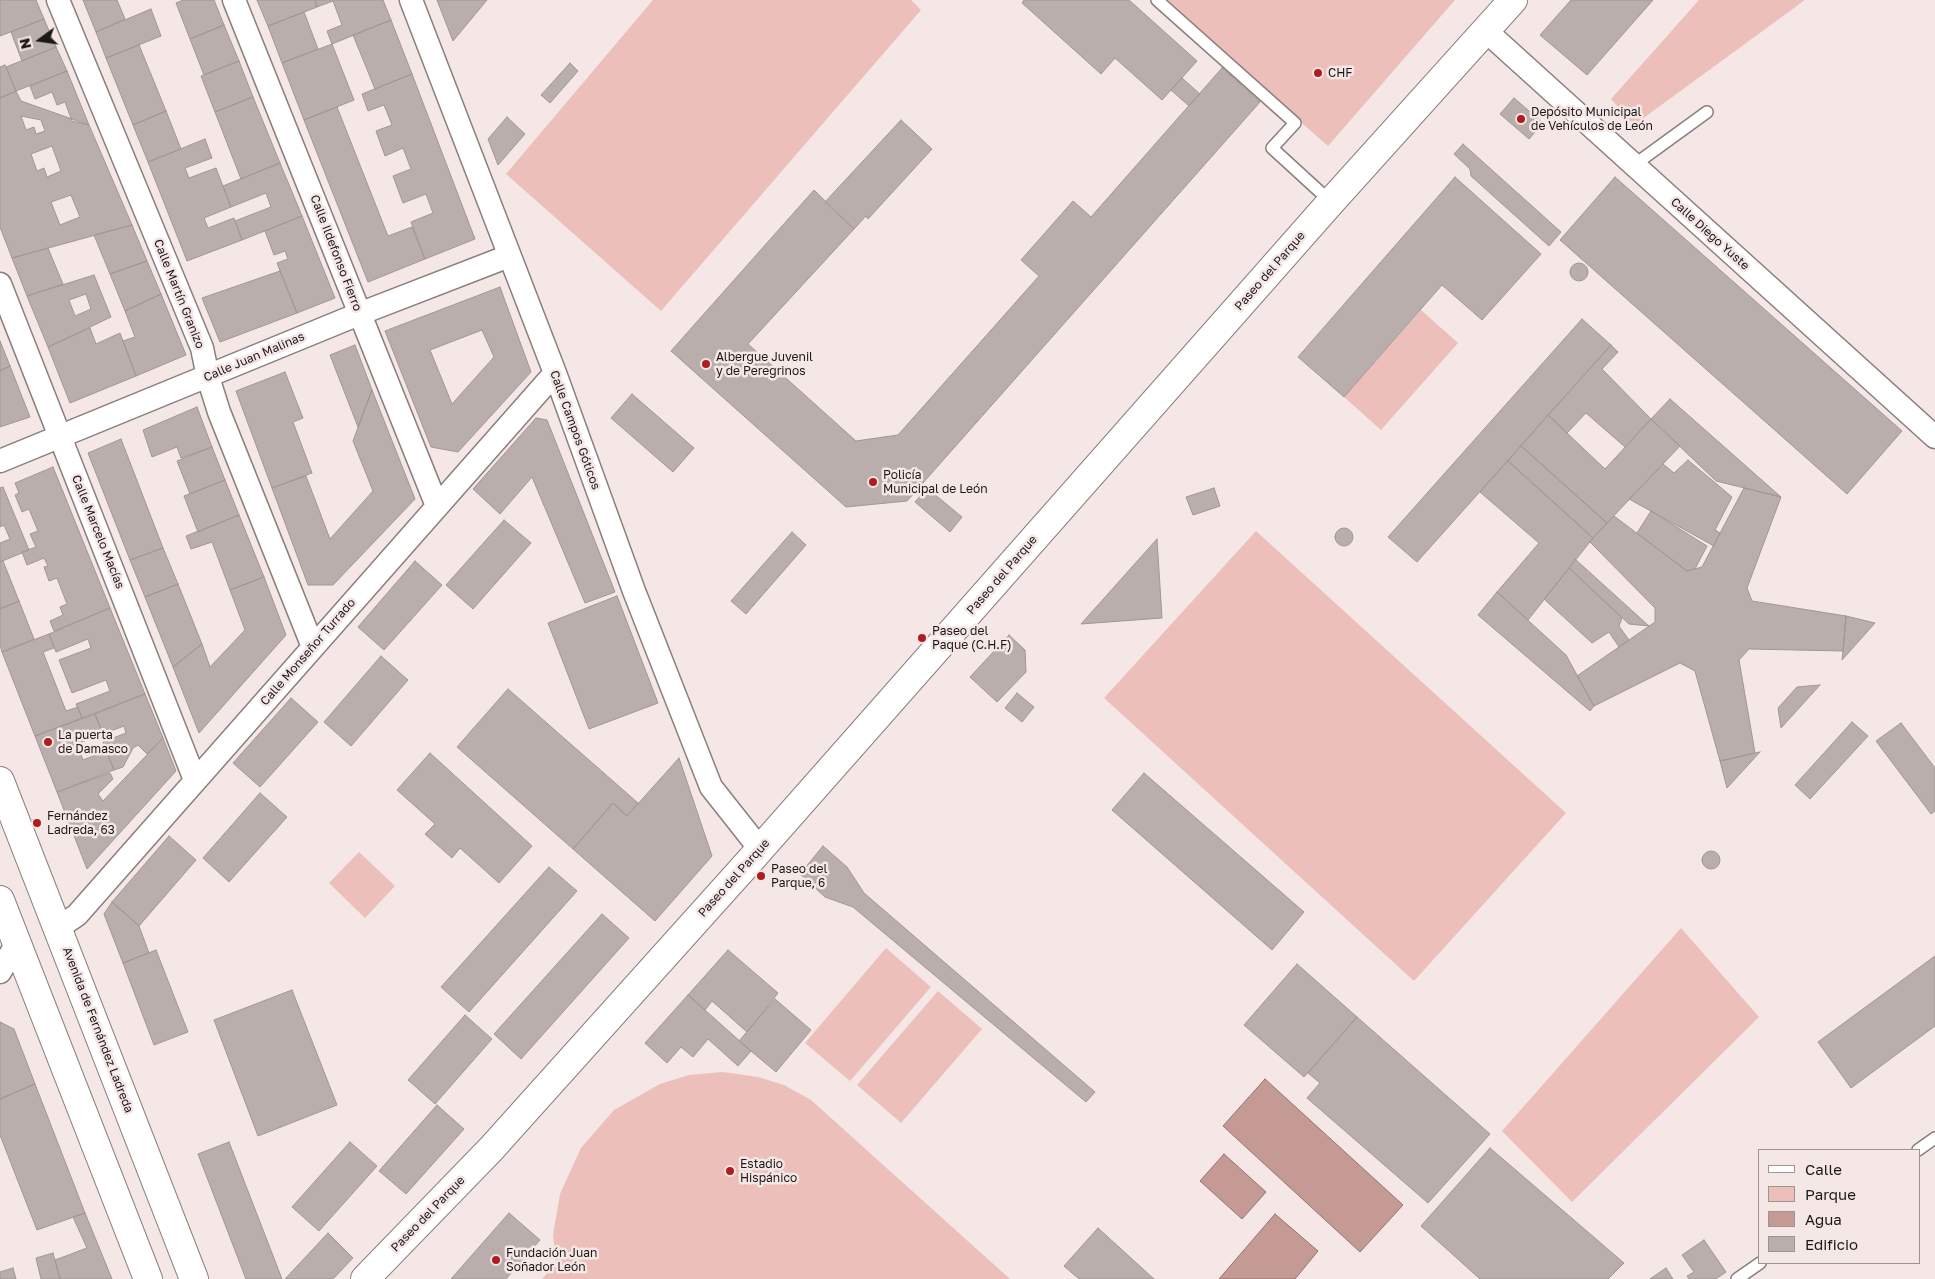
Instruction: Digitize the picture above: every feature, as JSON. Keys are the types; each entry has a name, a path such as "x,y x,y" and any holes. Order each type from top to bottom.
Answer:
{"main road":[{"name":"Paseo del Parque","path":"365,1279 491,1149 760,849 1331,202 1513,0"},
{"name":"Avenida de Fernández Ladreda","path":"0,781 194,1279"},
{"path":"0,900 148,1279"},
{"name":"Paseo del Parque","path":"391,1279 491,1149"}],"street":[{"name":"Calle Martín Granizo","path":"58,0 202,348 208,377 219,412 313,647"},
{"name":"Calle Ildefonso Fierro","path":"234,0 350,285 359,314 437,506"},
{"name":"Calle Campos Góticos","path":"411,0 555,373 634,591 711,787 760,849"},
{"name":"Calle Diego Yuste","path":"1486,31 1935,437"},
{"name":"Calle Juan Malinas","path":"0,461 359,314 509,256"},
{"name":"Calle Marcelo Macías","path":"0,284 195,780"},
{"name":"Calle Monseñor Turrado","path":"58,928 77,915 555,373"},
{"path":"0,972 17,943"},
{"path":"374,1279 418,1230 429,1212"}],"lane":[{"path":"1157,0 1295,123 1272,148 1331,202"},
{"path":"1634,164 1707,112"},
{"path":"1919,1149 1935,1138"},
{"path":"1738,1279 1759,1264"}],"green space":[{"path":"653,0 911,0 921,10 661,311 506,174"},
{"name":"CHF","path":"1162,0 1455,0 1328,146"},
{"path":"1699,0 1805,0 1634,125 1611,99"},
{"path":"1421,310 1458,343 1381,430 1344,397"},
{"path":"1256,531 1566,813 1414,981 1104,698"},
{"path":"359,852 395,886 365,918 329,883"},
{"path":"1681,928 1759,1017 1572,1202 1502,1131"},
{"path":"886,948 931,987 850,1081 805,1043"},
{"path":"938,991 982,1029 901,1123 857,1085"},
{"name":"Estadio Hispánico","path":"723,1072 758,1077 784,1085 811,1100 1010,1279 542,1279 556,1263 553,1235 560,1194 581,1148 614,1110 660,1084 689,1075"}],"water":[{"path":"1265,1079 1403,1205 1360,1252 1223,1126"},
{"path":"1224,1154 1266,1192 1242,1219 1200,1181"},
{"path":"1275,1214 1318,1251 1295,1279 1219,1279"}],"building":[{"path":"0,0 36,0 44,19 0,36"},
{"path":"83,0 117,0 125,19 96,32"},
{"path":"183,0 214,0 224,25 190,39 176,3"},
{"path":"257,0 315,0 317,7 268,26"},
{"path":"315,0 383,0 391,20 332,44 327,31 342,25 333,1 317,7"},
{"path":"437,0 487,0 453,41"},
{"path":"1024,0 1129,0 1197,61 1162,100 1115,58 1101,74 1022,3"},
{"path":"1571,0 1653,0 1587,75 1540,35"},
{"path":"151,9 161,36 106,58 96,32"},
{"path":"304,12 318,49 282,63 268,26"},
{"path":"44,19 56,47 22,61 11,32"},
{"path":"391,20 412,74 375,89 353,35"},
{"path":"224,25 239,61 204,75 190,39"},
{"path":"332,44 354,100 304,120 282,63"},
{"path":"139,45 166,111 133,125 106,58"},
{"path":"56,47 67,71 16,91 6,67"},
{"path":"239,61 253,97 215,112 201,76"},
{"path":"570,63 578,71 550,103 541,95"},
{"path":"5,65 16,91 0,98 0,67"},
{"path":"1222,68 1260,102 907,501 846,507 671,351 814,190 854,229 748,344 856,441 898,435 1039,276 1021,260 1073,201 1091,217"},
{"path":"67,71 89,125 72,121 65,102 57,105 52,92 35,99 30,86"},
{"path":"412,74 475,239 425,259 411,222 433,213 426,194 403,203 393,176 411,169 403,148 385,156 376,131 392,125 384,105 368,111 362,94"},
{"path":"1182,78 1200,94 1189,106 1171,90"},
{"path":"16,91 21,101 89,125 132,225 12,258 0,227 0,98","holes":["21,116 41,120 45,131 36,134 34,127 26,130","52,146 61,171 47,177 44,168 37,171 31,154","71,195 80,217 60,225 51,202"]},
{"path":"253,97 280,163 241,179 215,112"},
{"name":"Depósito Municipal de Vehículos de León","path":"1514,98 1543,123 1529,139 1500,114"},
{"path":"337,107 388,236 412,227 425,259 368,282 304,120"},
{"path":"166,111 181,149 148,162 133,125"},
{"path":"507,117 525,134 498,165 488,139"},
{"path":"901,120 932,149 868,219 866,216 854,229 825,202"},
{"path":"205,139 212,158 185,168 189,178 216,168 231,207 204,218 208,228 234,218 242,240 187,261 148,162"},
{"path":"1463,144 1561,232 1549,246 1471,176 1470,169 1454,154"},
{"path":"280,163 302,216 242,240 235,221 271,207 266,193 231,207 223,186"},
{"path":"1455,177 1541,254 1482,320 1442,285 1344,397 1298,357"},
{"path":"1615,177 1902,431 1847,494 1560,240"},
{"path":"302,216 335,298 297,313 277,263 288,259 285,251 274,255 265,231"},
{"path":"132,225 147,261 110,274 94,235"},
{"path":"48,248 63,284 27,296 12,258"},
{"path":"147,261 161,294 125,311 110,274"},
{"path":"1575,263 1583,263 1588,268 1586,279 1575,281 1570,276 1570,268"},
{"path":"280,271 297,313 220,342 202,298"},
{"path":"94,275 111,317 48,347 27,296","holes":["86,294 91,309 75,316 69,300"]},
{"path":"500,287 531,372 458,452 431,447 385,331","holes":["482,330 494,357 452,404 430,350"]},
{"path":"161,294 186,355 136,376 123,341 135,337 125,311"},
{"path":"1582,319 1611,345 1417,562 1388,537"},
{"path":"90,328 96,344 120,333 136,376 70,403 48,347"},
{"path":"0,341 10,366 0,371"},
{"path":"355,345 372,390 358,427 330,355"},
{"path":"1611,345 1618,352 1602,369 1651,419 1625,447 1586,413 1567,433 1548,415"},
{"path":"10,366 30,417 0,427 0,371"},
{"path":"285,372 303,418 293,422 312,473 272,488 236,391"},
{"path":"372,390 415,499 333,585 308,585 272,488 306,476 330,539 373,491 353,441"},
{"path":"632,394 694,448 673,472 611,418"},
{"path":"1670,399 1781,497 1716,481 1651,419"},
{"path":"197,407 212,447 181,458 177,447 152,457 143,430"},
{"path":"1548,415 1605,469 1651,419 1680,446 1607,523 1521,446"},
{"path":"536,418 547,420 615,592 585,603 532,477 500,514 473,489"},
{"path":"121,439 163,548 130,560 88,453"},
{"path":"1521,446 1607,523 1593,538 1508,461"},
{"path":"212,447 225,480 190,494 177,461"},
{"path":"1688,460 1732,497 1715,530 1720,533 1714,546 1629,499 1663,464 1674,473"},
{"path":"1508,461 1593,538 1528,620 1497,592 1539,543 1480,492"},
{"path":"53,467 110,608 54,631 50,621 63,615 60,607 67,604 57,578 49,581 44,567 48,566 44,558 27,565 22,552 36,547 30,534 38,531 29,509 22,512 15,495 19,493 15,483"},
{"path":"225,480 239,515 198,532 184,496"},
{"path":"3,487 29,550 0,562 0,543 10,539 4,525 0,527 0,488"},
{"path":"927,488 962,517 950,532 915,502"},
{"path":"1214,488 1220,506 1193,515 1186,497"},
{"path":"1744,488 1781,497 1747,588 1752,601 1846,616 1843,651 1749,649 1739,660 1755,753 1720,761 1695,671 1680,663 1594,706 1577,676 1655,622 1655,608 1590,542 1593,538 1614,516 1687,571 1702,567"},
{"path":"1651,511 1707,546 1695,569 1687,571 1637,533"},
{"path":"239,515 264,577 230,590 212,542 191,549 186,536"},
{"path":"504,520 531,543 473,609 446,585"},
{"path":"1340,528 1348,528 1353,533 1351,544 1340,546 1335,541 1335,533"},
{"path":"792,532 806,545 746,614 731,601"},
{"path":"1157,539 1162,618 1081,624"},
{"path":"163,548 178,584 145,597 130,560"},
{"path":"1575,559 1649,626 1629,624 1569,568"},
{"path":"3,561 19,601 0,609 0,562"},
{"path":"415,561 442,585 384,650 358,627"},
{"path":"1569,568 1622,618 1619,626 1629,640 1619,647 1609,632 1592,643 1544,599"},
{"path":"264,577 286,635 199,733 173,667 202,644 210,667 245,630 230,590"},
{"path":"178,584 202,644 173,667 145,597"},
{"path":"1497,592 1566,655 1594,706 1590,711 1478,615"},
{"path":"617,596 658,703 589,729 548,623"},
{"path":"19,601 34,639 2,652 0,645 0,609"},
{"path":"110,608 145,694 82,718 76,704 110,691 106,680 72,693 59,660 91,648 88,639 56,652 49,634"},
{"path":"1846,616 1875,623 1842,660 1843,651"},
{"path":"49,634 54,648 43,652 66,711 78,707 82,718 35,736 2,652"},
{"path":"1009,635 1025,650 1026,672 997,702 970,677"},
{"path":"381,656 408,680 351,746 324,722"},
{"path":"1820,685 1781,728 1778,708 1797,687"},
{"path":"508,689 638,803 627,816 613,803 573,849 457,747"},
{"path":"1017,693 1034,707 1022,722 1005,708"},
{"path":"145,694 163,738 147,754 138,745 133,748 123,767 114,770 103,742 126,733 124,726 103,734 95,714"},
{"path":"291,698 318,722 260,787 233,763"},
{"path":"95,714 103,734 77,744 83,760 106,751 114,770 57,792 35,736"},
{"path":"1852,722 1868,736 1810,799 1795,785"},
{"path":"1901,723 1935,768 1935,811 1931,814 1876,741"},
{"path":"163,738 176,771 87,869 57,792 110,773 113,779 98,794 103,801"},
{"path":"1760,752 1727,788 1720,761"},
{"path":"430,753 532,846 499,883 460,848 452,858 425,834 435,824 397,790"},
{"path":"679,758 712,856 655,921 573,849 613,803 627,816"},
{"path":"1144,773 1304,912 1272,950 1112,810"},
{"path":"260,793 287,817 229,882 203,858"},
{"path":"169,836 196,860 139,926 112,902"},
{"path":"823,846 847,867 864,893 1095,1092 1086,1102 853,907 825,897 800,874"},
{"path":"1707,851 1715,851 1720,856 1718,867 1707,869 1702,864 1702,856"},
{"path":"549,867 577,891 469,1012 441,987"},
{"path":"112,902 139,926 149,953 123,963 104,914"},
{"path":"602,914 629,938 521,1059 494,1034"},
{"path":"156,950 188,1032 154,1045 123,963"},
{"path":"728,950 778,993 747,1032 712,1001 705,1010 688,995"},
{"path":"1935,956 1935,1026 1851,1088 1818,1042"},
{"path":"1297,964 1357,1017 1304,1077 1244,1025"},
{"path":"292,990 337,1105 258,1136 214,1020"},
{"path":"688,995 751,1051 738,1066 708,1039 693,1057 681,1047 667,1063 645,1043"},
{"path":"775,999 811,1030 776,1072 739,1041"},
{"path":"465,1015 492,1039 435,1104 408,1080"},
{"path":"1357,1017 1490,1134 1428,1203 1307,1098 1320,1083 1308,1073"},
{"path":"0,1022 14,1029 35,1084 0,1099"},
{"path":"35,1084 85,1213 37,1230 0,1135 0,1099"},
{"path":"437,1105 464,1129 406,1194 379,1171"},
{"path":"229,1142 282,1279 246,1279 198,1154"},
{"path":"350,1142 377,1166 319,1231 292,1207"},
{"path":"1490,1148 1624,1263 1608,1279 1480,1279 1421,1226"},
{"path":"85,1213 112,1279 60,1279 55,1260 87,1248 73,1217"},
{"name":"Fundación Juan Soñador León","path":"509,1213 540,1240 506,1279 451,1279"},
{"path":"1098,1228 1154,1279 1079,1279 1064,1266"},
{"path":"328,1233 353,1258 333,1279 285,1279"},
{"path":"1704,1240 1726,1272 1716,1279 1689,1279 1687,1276 1694,1272 1682,1255"},
{"path":"53,1253 60,1279 41,1279 36,1258"},
{"path":"13,1268 16,1279 0,1279 0,1272"},
{"path":"1666,1268 1673,1279 1650,1279"}],"place":[{"name":"CHF","path":"1318,73"},
{"name":"Depósito Municipal de Vehículos de León","path":"1521,119"},
{"name":"Albergue Juvenil y de Peregrinos","path":"706,364"},
{"name":"Policía Municipal de León","path":"873,482"},
{"name":"Paseo del Paque (C.H.F)","path":"922,638"},
{"name":"La puerta de Damasco","path":"48,742"},
{"name":"Fernández Ladreda, 63","path":"37,823"},
{"name":"Paseo del Parque, 6","path":"761,876"},
{"name":"Estadio Hispánico","path":"730,1171"},
{"name":"Fundación Juan Soñador León","path":"496,1260"}]}
